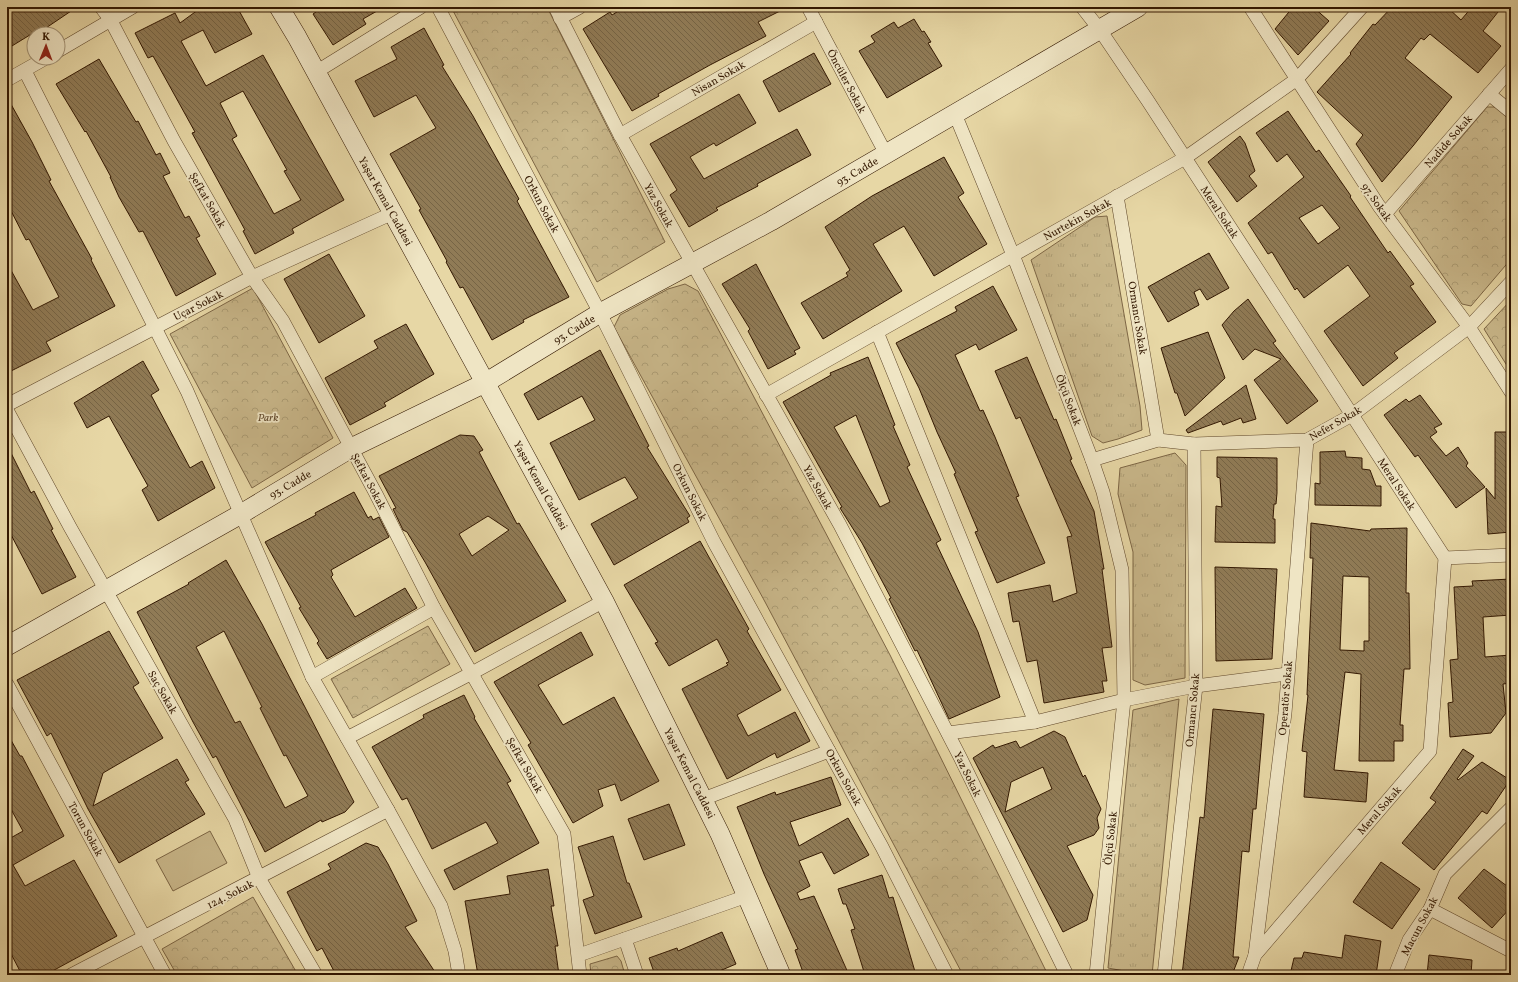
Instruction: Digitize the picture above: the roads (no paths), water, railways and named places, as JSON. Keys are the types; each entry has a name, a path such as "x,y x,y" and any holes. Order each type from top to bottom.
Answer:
{"main road":[{"name":"Yaşar Kemal Caddesi","path":"279,7 316,72 604,601 703,798 781,975"},
{"name":"93. Cadde","path":"7,646 240,514 351,448 485,383 600,313 771,221 1138,7"}],"street":[{"name":"Şefkat Sokak","path":"101,7 110,19 174,141 252,277 283,321 434,608 564,834 579,955 580,975"},
{"path":"66,46 110,19 133,7"},
{"path":"316,72 421,7"},
{"name":"Orkun Sokak","path":"438,7 600,313 714,542 882,847 947,975"},
{"path":"558,12 580,7"},
{"name":"Öncüler Sokak","path":"808,7 886,154"},
{"name":"Meral Sokak","path":"1082,7 1100,30 1185,158 1445,558 1430,751 1255,955 1248,975"},
{"name":"97. Sokak","path":"1250,7 1385,214 1469,327 1511,392"},
{"name":"Nurtekin Sokak","path":"766,395 1185,158 1296,79 1362,7"},
{"name":"Yaz Sokak","path":"558,12 620,134 840,525 948,733 1067,975"},
{"name":"Nisan Sokak","path":"620,134 816,22"},
{"path":"7,80 33,66"},
{"name":"Nadide Sokak","path":"1385,214 1511,69"},
{"path":"25,71 187,391 312,677 441,906 455,951 459,975"},
{"path":"1489,94 1511,112"},
{"name":"Ölçü Sokak","path":"955,114 1013,255 1104,492 1122,570 1124,700 1096,975"},
{"name":"Ormancı Sokak","path":"1117,196 1158,440"},
{"name":"Uçar Sokak","path":"7,405 252,277 393,213"},
{"name":"Nefer Sokak","path":"1092,460 1158,440 1194,444 1307,440 1352,415 1469,327 1511,282"},
{"path":"877,332 1035,722"},
{"name":"Saç Sokak","path":"7,410 235,819 259,878 316,975"},
{"name":"Operatör Sokak","path":"1255,955 1285,713 1307,440"},
{"name":"Ormancı Sokak","path":"1164,975 1196,686 1194,444"},
{"path":"1445,558 1511,555"},
{"path":"347,738 472,673 604,601"},
{"path":"312,677 434,608"},
{"path":"948,733 1035,722 1124,700 1196,686 1287,674"},
{"name":"Torun Sokak","path":"7,684 165,975"},
{"path":"703,798 829,751"},
{"name":"Macun Sokak","path":"1395,975 1409,940 1430,909 1445,874 1511,808"},
{"name":"124. Sokak","path":"71,975 388,810"},
{"path":"579,955 747,896"},
{"path":"1430,909 1511,951"},
{"path":"625,939 637,975"}],"park label":[{"name":"Park","path":"268,417"}]}
